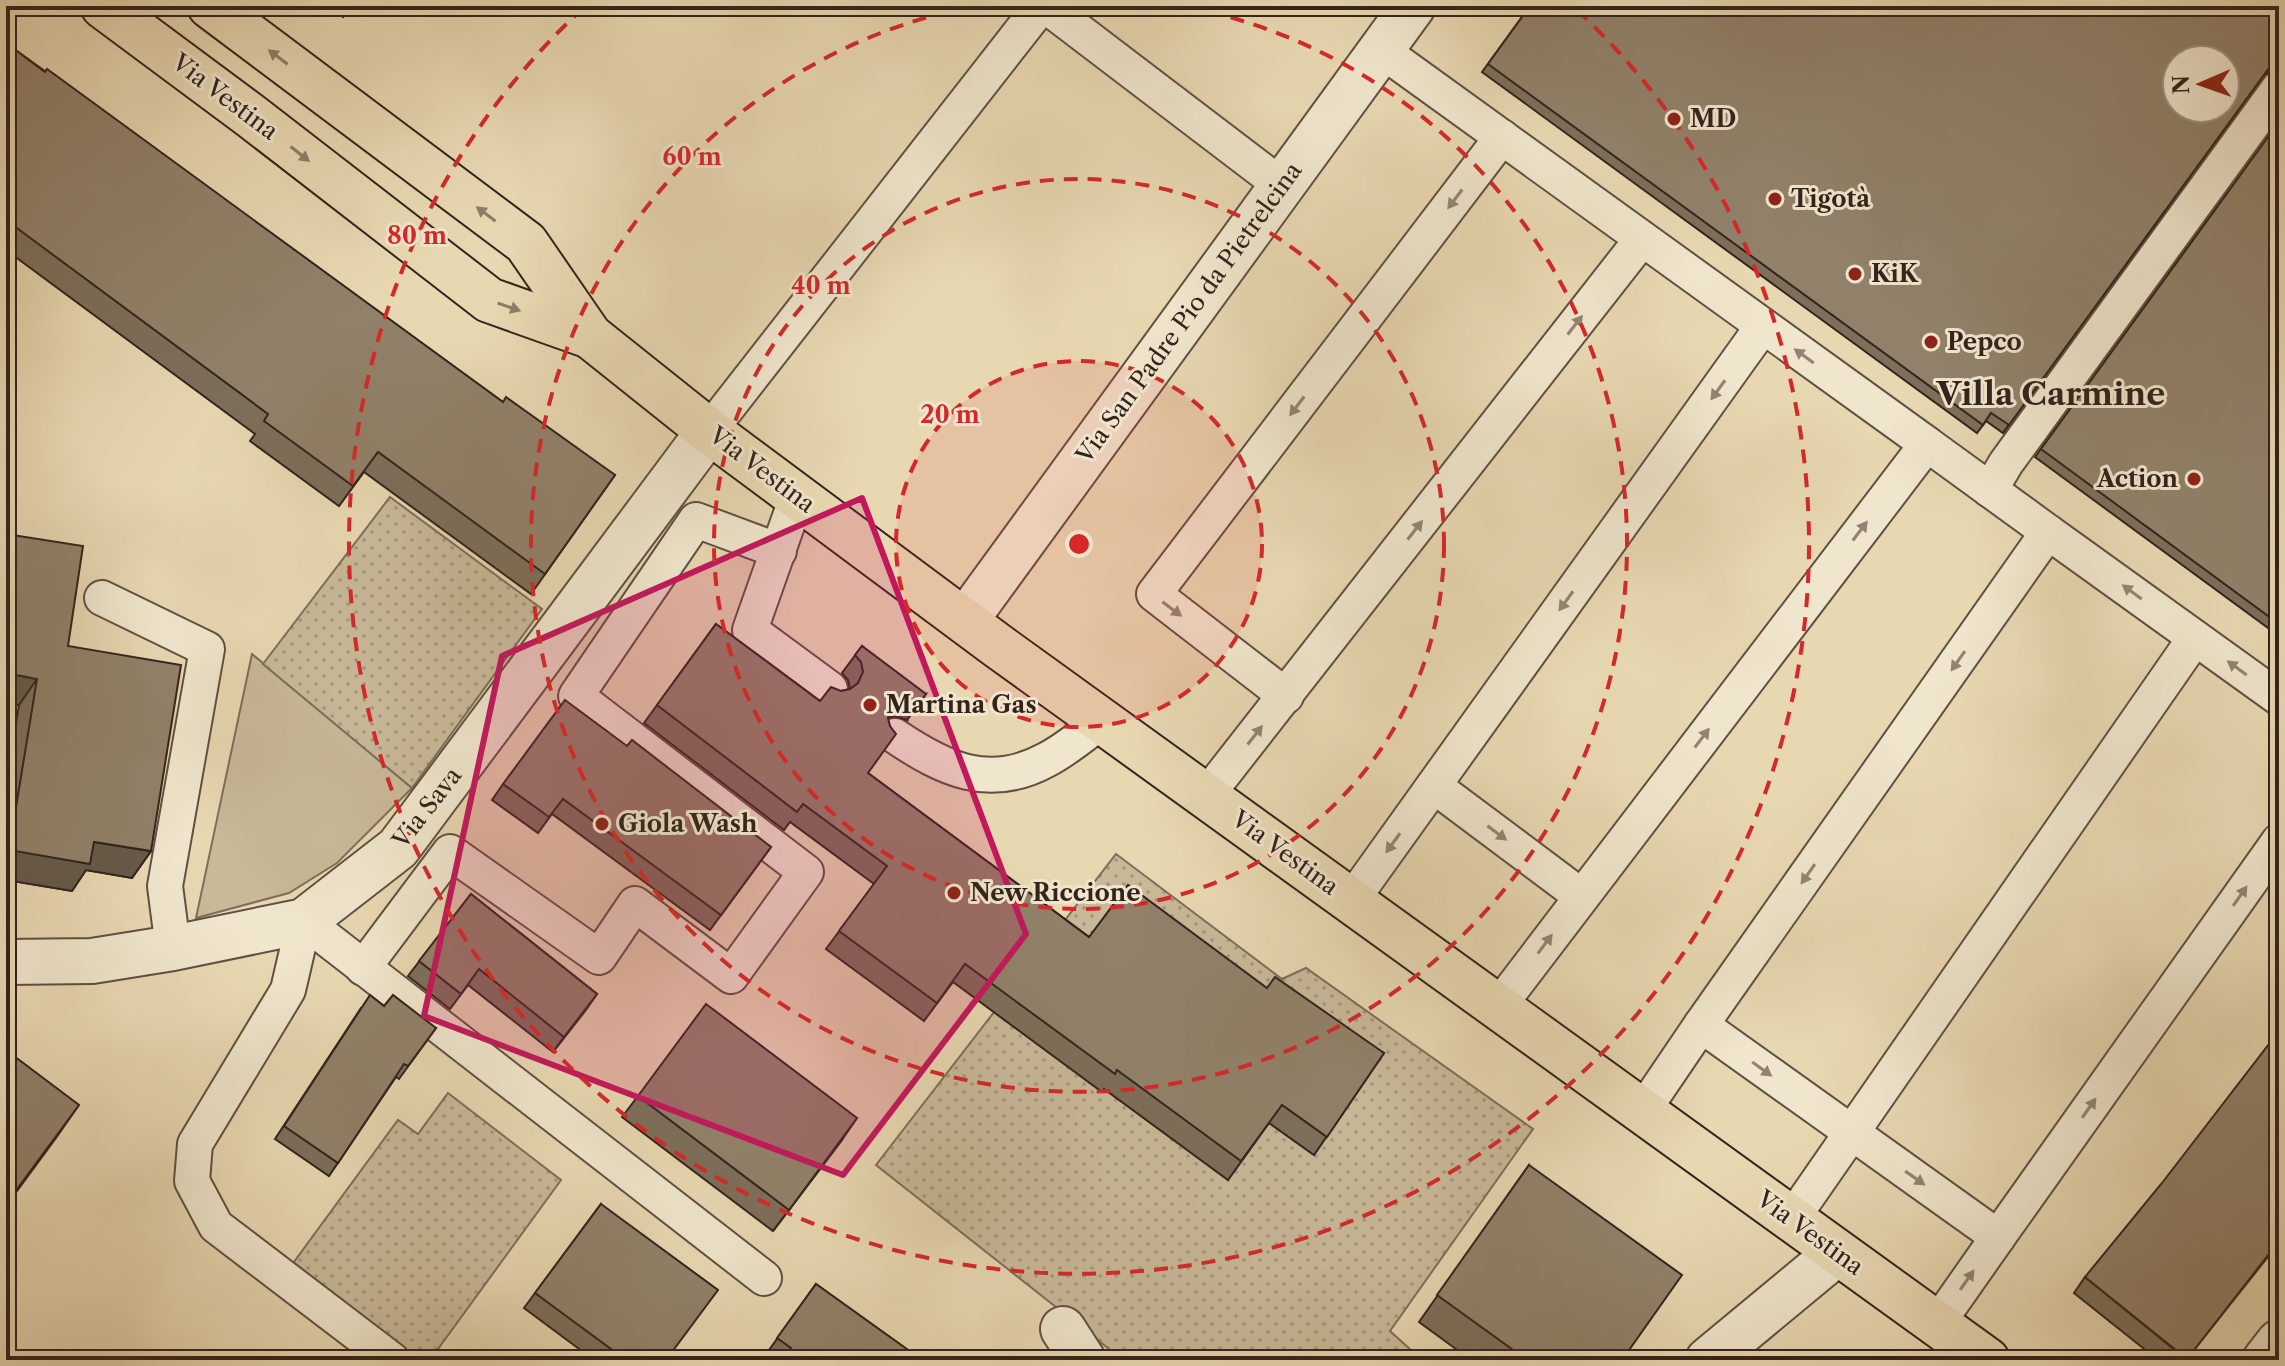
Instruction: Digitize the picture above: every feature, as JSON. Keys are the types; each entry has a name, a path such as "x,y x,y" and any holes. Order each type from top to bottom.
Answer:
{"main road":[{"name":"Via Vestina","path":"103,6 489,300 590,336"},
{"name":"Via Vestina","path":"210,6 526,243 590,336 709,431 1102,721 1987,1360"}],"street":[{"name":"Via San Padre Pio da Pietrelcina","path":"965,621 1413,6"},
{"name":"Via Sava","path":"6,962 92,961 304,921 398,848 709,431"},
{"path":"1708,1360 1837,1253"},
{"path":"2265,1360 2279,1342"}],"lane":[{"path":"709,431 1043,6 1281,185"},
{"path":"1381,50 2279,698"},
{"path":"1990,490 2006,463 2279,88"},
{"path":"1286,696 1154,594 1502,137"},
{"path":"1206,796 1642,239"},
{"path":"1351,901 1763,326"},
{"path":"1498,1007 1927,444"},
{"path":"797,497 750,630 830,689"},
{"path":"363,968 450,852 599,957 635,904 731,976 806,872 576,696 696,520 779,551"},
{"path":"1642,1112 2048,532"},
{"path":"102,598 207,649 165,886 173,948"},
{"path":"1791,1220 2195,638"},
{"path":"895,736 927,758 989,777 1017,772 1046,760 1102,721"},
{"path":"1434,786 1581,896"},
{"path":"1937,1324 2279,841"},
{"path":"392,1360 216,1226 192,1181 195,1144 288,990 304,921 764,1278"},
{"path":"1701,1025 1998,1237"}],"highlighted area":[{"path":"862,498 1026,934 843,1175 424,1016 502,656"}],"shaded area":[{"path":"390,497 542,609 412,788 263,664"},
{"path":"252,654 412,788 337,863 289,893 196,918"},
{"path":"1116,854 1282,979 1306,968 1533,1129 1390,1331 1422,1360 1123,1360 876,1165"},
{"path":"448,1093 561,1180 430,1360 416,1360 291,1266 398,1120 418,1134"}],"building":[{"path":"1530,6 2279,6 2279,61 2269,68 2241,106 2241,44 2161,44 2161,124 2228,124 2009,425 1991,413 1983,425 1488,64"},
{"path":"6,43 45,72 47,69 503,402 506,397 615,475 545,574 378,452 353,486 264,421 268,414 6,220"},
{"path":"2279,122 2279,624 2041,449"},
{"path":"6,534 83,546 68,646 181,665 151,851 94,842 90,864 9,850 37,679 6,673"},
{"path":"716,624 820,701 831,687 841,691 858,683 863,672 861,662 855,655 862,646 926,694 920,702 908,698 891,706 888,718 896,734 868,773 1089,937 1128,885 1267,988 1275,977 1384,1053 1327,1137 1282,1105 1241,1161 965,964 937,1003 839,931 887,866 803,804 797,812 657,705"},
{"path":"565,700 627,746 632,740 771,847 721,915 563,799 549,817 503,784"},
{"path":"471,894 597,994 564,1037 479,969 461,994 419,961"},
{"path":"370,995 384,1006 393,995 436,1028 408,1066 404,1064 338,1163 284,1126"},
{"path":"706,1004 857,1118 789,1210 638,1096"},
{"path":"2279,1031 2279,1241 2187,1359 2085,1277"},
{"path":"6,1050 79,1105 6,1204"},
{"path":"1529,1165 1682,1275 1622,1360 1527,1360 1437,1295"},
{"path":"601,1204 718,1290 666,1360 626,1360 535,1293"},
{"path":"816,1284 922,1360 783,1360 791,1348 777,1338"}],"place":[{"name":"MD","path":"1674,119"},
{"name":"Tigotà","path":"1775,199"},
{"name":"KiK","path":"1855,274"},
{"name":"Pepco","path":"1931,342"},
{"name":"Action","path":"2194,479"},
{"name":"Martina Gas","path":"870,705"},
{"name":"Giola Wash","path":"602,824"},
{"name":"New Riccione","path":"954,893"}],"district":[{"name":"Villa Carmine","path":"2051,394"}]}
